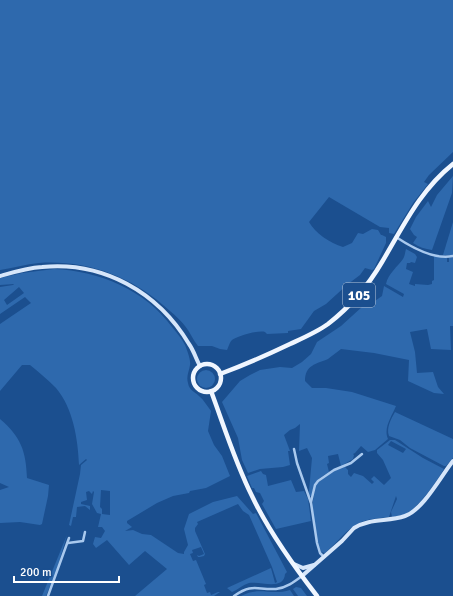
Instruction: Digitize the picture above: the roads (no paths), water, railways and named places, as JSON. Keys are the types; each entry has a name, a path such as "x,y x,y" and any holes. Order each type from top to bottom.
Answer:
{"main road":[{"name":"105","path":"220,374 304,338 327,325 347,308 365,288 382,263 414,206 427,189 453,164"},
{"path":"203,365 212,365 220,374 220,382 215,389 211,391 202,391 196,385 193,377 194,373 200,366 203,365"},
{"path":"211,391 249,492 284,551 317,596"}],"street":[{"path":"396,237 424,252 448,257 453,256"},
{"path":"0,276 24,269 42,266 62,266 88,269 116,278 156,302 190,345 200,366"},
{"path":"294,449 297,463 311,503 317,543 320,553 324,558"},
{"path":"311,503 315,485 318,480 334,470 352,463 362,454"},
{"path":"234,596 253,587 276,589 288,586 324,558 354,528 360,524 402,517 411,512 434,487 453,461"},
{"path":"68,543 83,541 85,532"},
{"path":"48,596 69,538"},
{"path":"284,551 293,563 300,567 309,567 319,562"}]}
